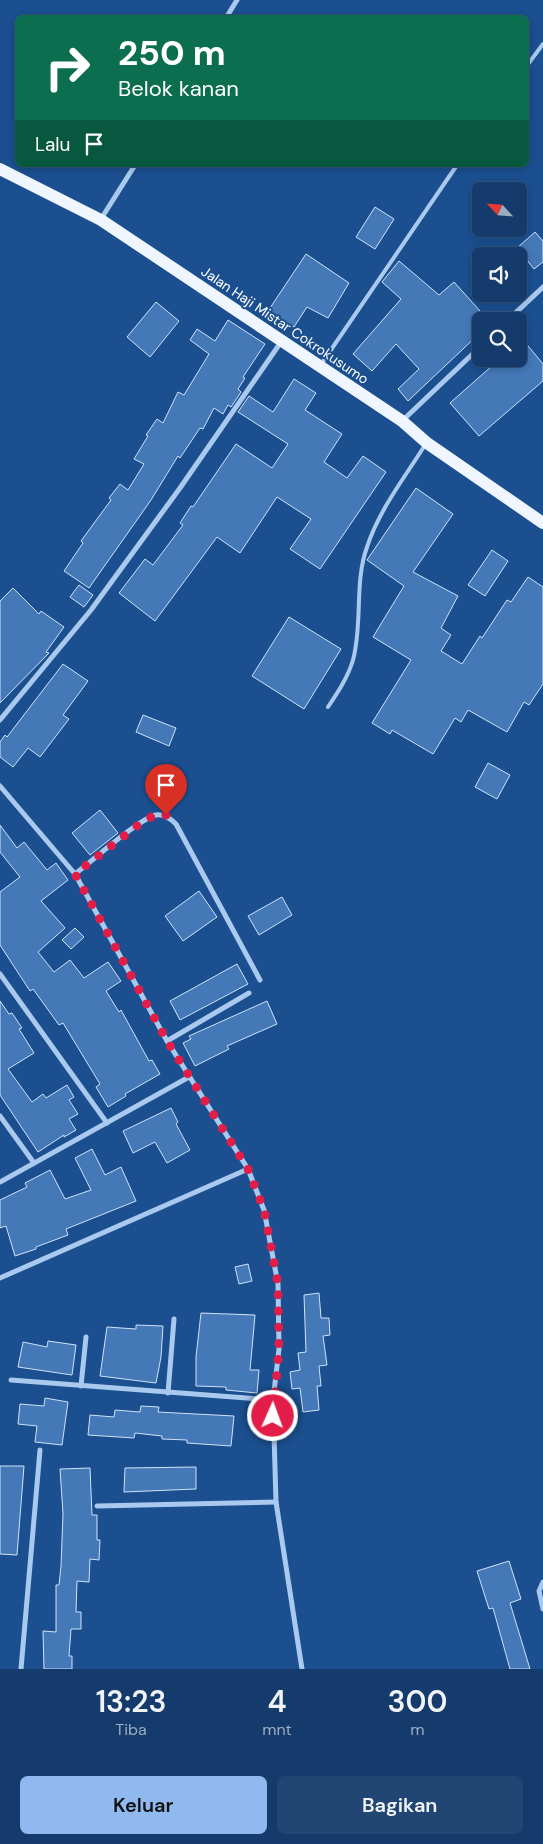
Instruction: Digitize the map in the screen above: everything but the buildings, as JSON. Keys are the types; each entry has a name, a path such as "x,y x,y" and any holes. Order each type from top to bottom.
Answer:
{"main road":[{"name":"Jalan Haji Mistar Cokrokusumo","path":"0,169 101,220 402,421 427,443 543,523"}],"street":[{"path":"228,15 237,0"},
{"path":"101,220 134,167"},
{"path":"517,312 543,287"},
{"path":"0,720 91,610 180,488 281,341"},
{"path":"402,421 472,355"},
{"path":"0,786 75,874 167,1041 248,1169 264,1210 278,1284 279,1349 273,1400 276,1502 302,1669"},
{"path":"75,874 142,822 157,814 166,815 176,824 260,980"},
{"path":"0,974 107,1123"},
{"path":"167,1041 249,993"},
{"path":"0,1182 189,1077"},
{"path":"0,1116 34,1163"},
{"path":"0,1278 248,1169"},
{"path":"168,1393 174,1320"},
{"path":"81,1386 86,1336"},
{"path":"11,1380 273,1400"},
{"path":"21,1669 40,1450"},
{"path":"97,1506 276,1502"},
{"path":"543,1582 539,1592 543,1609"}],"lane":[{"path":"529,63 543,44"},
{"path":"320,366 456,167"},
{"path":"328,707 345,680 353,659 360,584 366,548 378,522 427,443"}],"route":[{"path":"166,815 157,814 142,822 75,874 167,1041 248,1169 264,1210 278,1284 279,1349 273,1416"}]}
